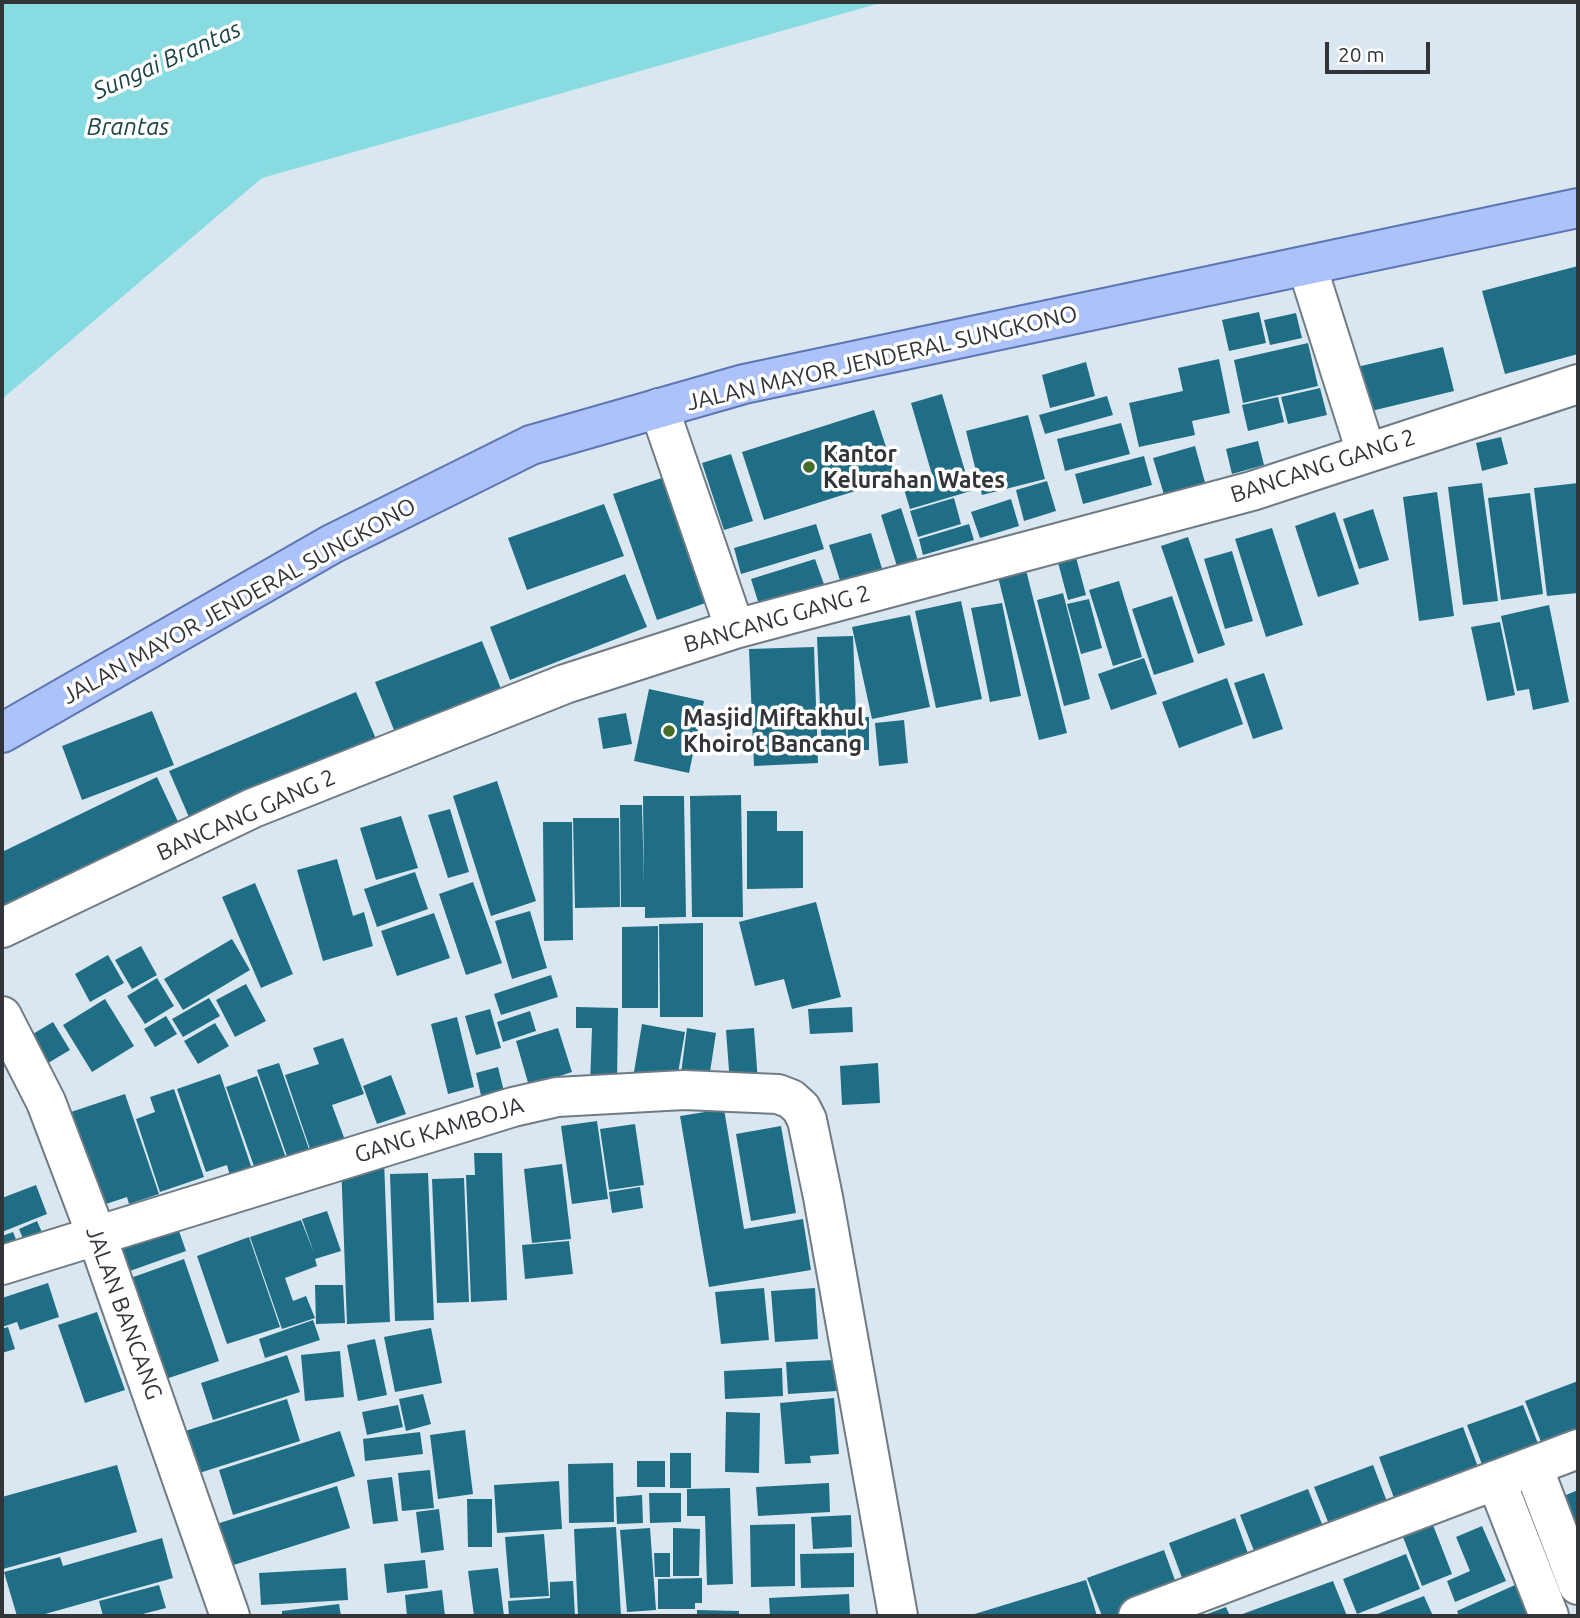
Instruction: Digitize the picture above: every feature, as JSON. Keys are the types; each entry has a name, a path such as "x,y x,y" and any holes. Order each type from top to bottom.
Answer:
{"main road":[{"name":"JALAN MAYOR JENDERAL SUNGKONO","path":"2,733 332,544 531,445 744,384 1578,208"}],"street":[{"path":"1307,266 1366,452"},
{"name":"BANCANG GANG 2","path":"2,928 253,808 565,684 735,629 1252,491 1578,384"},
{"path":"659,408 735,629"},
{"name":"JALAN BANCANG","path":"2,1016 46,1102 96,1234 230,1616"},
{"name":"GANG KAMBOJA","path":"2,1265 513,1107 557,1097 684,1090 778,1094 791,1099 801,1108 807,1120 898,1616"},
{"path":"1138,1616 1578,1449"},
{"path":"1533,1466 1578,1585"},
{"path":"1496,1480 1549,1616"}],"water":[{"name":"Brantas","path":"2,2 884,2 262,178 2,399"}],"building":[{"path":"1578,266 1578,354 1505,374 1482,291"},
{"path":"1259,312 1266,343 1229,351 1222,320"},
{"path":"1296,313 1302,338 1270,345 1264,320"},
{"path":"1308,343 1318,386 1243,403 1234,360"},
{"path":"1443,347 1454,391 1359,414 1348,369"},
{"path":"1219,359 1230,413 1192,421 1195,435 1139,447 1129,403 1183,391 1178,368"},
{"path":"1086,362 1095,396 1050,408 1042,375"},
{"path":"1320,388 1327,415 1288,424 1281,397"},
{"path":"942,394 971,491 910,509 903,486 933,478 911,403"},
{"path":"1107,396 1113,415 1045,434 1039,415"},
{"path":"1278,397 1284,422 1248,431 1242,405"},
{"path":"874,410 896,478 764,520 742,452"},
{"path":"1028,415 1045,479 982,495 966,431"},
{"path":"1121,423 1130,454 1065,471 1057,439"},
{"path":"1501,437 1508,464 1482,471 1476,443"},
{"path":"1258,441 1264,465 1232,474 1226,449"},
{"path":"1195,446 1206,486 1165,498 1153,458"},
{"path":"731,454 753,521 724,530 702,463"},
{"path":"1144,456 1152,485 1083,504 1075,474"},
{"path":"674,474 717,599 657,620 613,494"},
{"path":"1047,481 1056,511 1024,521 1016,490"},
{"path":"1482,483 1498,601 1463,605 1448,487"},
{"path":"1578,483 1578,593 1547,596 1534,488"},
{"path":"1437,492 1454,616 1419,621 1403,497"},
{"path":"1530,493 1543,594 1501,600 1488,498"},
{"path":"954,498 961,524 918,537 910,511"},
{"path":"1011,499 1019,526 980,538 971,512"},
{"path":"604,504 624,556 527,590 508,538"},
{"path":"901,508 921,570 900,576 881,515"},
{"path":"1373,509 1389,560 1359,569 1343,519"},
{"path":"1335,512 1359,584 1318,597 1295,526"},
{"path":"816,524 824,549 741,574 734,548"},
{"path":"969,524 974,540 923,555 919,539"},
{"path":"1272,528 1303,625 1266,637 1235,539"},
{"path":"871,533 884,575 842,587 829,545"},
{"path":"1188,537 1225,645 1198,654 1161,546"},
{"path":"1074,550 1086,595 1068,600 1056,555"},
{"path":"1232,551 1253,621 1225,629 1204,559"},
{"path":"815,559 826,590 761,611 751,579"},
{"path":"1026,570 1067,733 1039,740 998,577"},
{"path":"625,574 647,627 510,680 490,627"},
{"path":"1119,581 1142,657 1113,666 1089,590"},
{"path":"1063,593 1090,699 1064,706 1037,600"},
{"path":"1172,596 1194,662 1154,675 1132,609"},
{"path":"1089,599 1102,648 1081,654 1067,604"},
{"path":"961,601 982,699 936,708 915,611"},
{"path":"1002,603 1021,696 990,702 971,608"},
{"path":"1549,605 1569,702 1533,710 1529,689 1517,691 1501,616"},
{"path":"910,615 930,707 872,719 852,627"},
{"path":"1500,622 1515,695 1487,701 1471,627"},
{"path":"853,636 856,714 845,715 847,754 822,755 817,637"},
{"path":"482,641 501,689 394,730 375,682"},
{"path":"814,647 818,763 754,766 749,649"},
{"path":"1144,658 1157,694 1111,710 1098,674"},
{"path":"1264,673 1283,729 1253,739 1234,683"},
{"path":"1227,678 1243,724 1179,748 1162,702"},
{"name":"Masjid Miftakhul Khoirot Bancang","path":"649,689 704,701 689,773 634,761"},
{"path":"356,692 379,746 192,824 169,771"},
{"path":"152,711 174,765 82,800 62,746"},
{"path":"626,713 632,744 603,749 598,718"},
{"path":"848,717 869,717 869,750 848,750"},
{"path":"904,720 908,763 879,766 875,723"},
{"path":"157,777 181,828 2,910 2,852"},
{"path":"497,781 536,901 491,916 453,796"},
{"path":"741,795 743,917 692,917 690,796"},
{"path":"643,796 684,796 686,917 645,918 645,907 621,907 620,805 642,805 644,885"},
{"path":"450,809 469,872 448,878 428,815"},
{"path":"747,811 777,811 777,831 803,831 803,888 747,889"},
{"path":"401,816 418,868 376,880 360,828"},
{"path":"573,818 619,818 620,907 575,908"},
{"path":"543,822 572,822 573,940 544,941"},
{"path":"337,859 353,916 364,912 373,946 323,961 297,870"},
{"path":"415,872 428,909 377,927 364,889"},
{"path":"473,882 502,963 466,975 439,894"},
{"path":"255,883 293,974 261,988 222,897"},
{"path":"816,902 841,997 792,1009 784,979 755,986 739,922"},
{"path":"530,911 547,968 512,979 495,921"},
{"path":"434,913 450,958 397,976 381,931"},
{"path":"703,923 703,1017 660,1017 659,924"},
{"path":"658,926 658,1008 622,1008 622,927"},
{"path":"232,939 250,970 183,1010 164,979"},
{"path":"141,946 157,975 132,989 115,960"},
{"path":"108,955 124,983 90,1002 75,974"},
{"path":"551,975 558,997 501,1015 494,994"},
{"path":"157,978 174,1006 145,1024 127,996"},
{"path":"246,984 266,1021 235,1037 216,1000"},
{"path":"209,998 220,1016 183,1037 172,1019"},
{"path":"105,999 134,1046 92,1072 63,1025"},
{"path":"576,1007 618,1008 617,1086 590,1085 592,1028 576,1028"},
{"path":"852,1007 853,1032 810,1034 808,1009"},
{"path":"490,1009 501,1048 476,1055 465,1016"},
{"path":"530,1011 536,1031 503,1042 497,1022"},
{"path":"166,1016 177,1034 155,1047 144,1029"},
{"path":"457,1017 474,1087 448,1094 431,1024"},
{"path":"53,1022 70,1050 43,1066 26,1038"},
{"path":"215,1023 229,1046 198,1064 184,1041"},
{"path":"642,1024 685,1032 677,1079 634,1072"},
{"path":"558,1028 572,1072 529,1086 516,1041"},
{"path":"687,1028 716,1033 708,1085 680,1081"},
{"path":"754,1028 758,1082 730,1084 726,1030"},
{"path":"343,1038 364,1094 332,1105 346,1143 312,1155 285,1075 319,1064 313,1048"},
{"path":"279,1063 311,1155 289,1162 257,1070"},
{"path":"878,1063 880,1103 842,1105 840,1066"},
{"path":"498,1067 507,1104 484,1109 476,1073"},
{"path":"220,1074 252,1169 230,1176 227,1165 206,1172 177,1089"},
{"path":"391,1075 406,1114 377,1124 363,1086"},
{"path":"257,1076 286,1158 255,1169 226,1087"},
{"path":"174,1089 204,1177 160,1192 136,1119 155,1112 150,1097"},
{"path":"125,1094 159,1194 129,1204 127,1197 103,1205 71,1112"},
{"path":"724,1109 744,1229 803,1219 811,1270 709,1287 680,1116"},
{"path":"597,1121 608,1199 572,1204 561,1126"},
{"path":"635,1124 644,1185 609,1190 600,1129"},
{"path":"781,1126 796,1213 751,1221 736,1134"},
{"path":"474,1153 502,1153 507,1300 471,1302 466,1175 475,1175"},
{"path":"384,1160 390,1322 347,1324 341,1162"},
{"path":"562,1164 571,1239 532,1243 524,1169"},
{"path":"428,1173 434,1320 395,1321 390,1174"},
{"path":"464,1178 469,1302 437,1303 432,1179"},
{"path":"36,1185 47,1214 2,1232 2,1198"},
{"path":"640,1187 643,1208 612,1213 609,1192"},
{"path":"327,1211 341,1251 315,1259 317,1266 285,1278 293,1301 306,1296 315,1318 282,1329 250,1237 301,1220 314,1253 302,1219"},
{"path":"173,1214 186,1251 127,1272 114,1234"},
{"path":"37,1221 45,1239 26,1246 19,1229"},
{"path":"13,1232 22,1254 2,1261 2,1236"},
{"path":"249,1237 280,1327 227,1344 197,1256"},
{"path":"569,1241 573,1274 525,1279 522,1245"},
{"path":"184,1259 219,1361 157,1382 122,1281"},
{"path":"48,1283 59,1317 20,1330 17,1322 2,1327 2,1298"},
{"path":"315,1285 343,1285 345,1323 316,1324"},
{"path":"764,1288 769,1340 721,1344 715,1292"},
{"path":"815,1288 818,1339 775,1342 771,1291"},
{"path":"97,1312 125,1390 85,1403 58,1325"},
{"path":"313,1320 320,1340 265,1358 259,1339"},
{"path":"8,1327 15,1349 2,1353 2,1329"},
{"path":"431,1328 442,1383 395,1392 384,1337"},
{"path":"375,1339 387,1395 358,1401 347,1345"},
{"path":"340,1351 344,1397 305,1401 301,1355"},
{"path":"287,1355 300,1392 213,1420 201,1383"},
{"path":"835,1360 837,1391 788,1394 786,1362"},
{"path":"782,1368 783,1396 725,1399 724,1371"},
{"path":"1578,1381 1578,1440 1545,1452 1525,1401"},
{"path":"423,1394 431,1424 406,1431 399,1399"},
{"path":"834,1398 839,1454 810,1456 811,1463 785,1464 780,1403"},
{"path":"287,1399 300,1441 196,1474 182,1432"},
{"path":"398,1405 403,1427 367,1435 362,1412"},
{"path":"1523,1405 1539,1446 1483,1467 1467,1425"},
{"path":"726,1412 760,1413 759,1473 725,1472"},
{"path":"1463,1427 1478,1467 1394,1498 1379,1457"},
{"path":"465,1430 473,1494 438,1499 430,1435"},
{"path":"340,1431 355,1476 233,1515 219,1470"},
{"path":"420,1432 423,1454 365,1461 363,1439"},
{"path":"670,1453 691,1453 691,1488 670,1488"},
{"path":"637,1461 665,1461 665,1487 637,1487"},
{"path":"613,1463 614,1522 569,1523 568,1464"},
{"path":"117,1465 137,1532 3,1569 2,1497"},
{"path":"1373,1465 1391,1512 1333,1534 1314,1487"},
{"path":"430,1470 434,1508 402,1511 398,1473"},
{"path":"392,1477 398,1521 373,1524 367,1480"},
{"path":"559,1481 562,1529 497,1533 494,1485"},
{"path":"829,1483 830,1512 758,1516 756,1487"},
{"path":"337,1486 350,1528 221,1569 207,1527"},
{"path":"730,1488 733,1584 707,1585 705,1516 687,1516 687,1489"},
{"path":"1308,1489 1326,1534 1258,1561 1240,1515"},
{"path":"1578,1490 1578,1551 1554,1500"},
{"path":"649,1493 681,1493 681,1522 650,1523"},
{"path":"642,1495 643,1523 617,1524 616,1497"},
{"path":"467,1499 492,1499 492,1547 468,1547"},
{"path":"439,1509 444,1550 421,1553 416,1512"},
{"path":"851,1515 852,1547 813,1549 811,1517"},
{"path":"1235,1518 1253,1567 1187,1591 1169,1543"},
{"path":"795,1524 795,1586 751,1587 750,1525"},
{"path":"1433,1525 1452,1574 1422,1586 1403,1537"},
{"path":"1482,1526 1506,1581 1455,1602 1447,1581 1470,1571 1456,1537"},
{"path":"616,1527 621,1616 578,1616 574,1529"},
{"path":"650,1528 656,1610 627,1612 620,1530"},
{"path":"673,1528 700,1529 699,1576 673,1576"},
{"path":"544,1534 549,1596 510,1598 505,1537"},
{"path":"162,1538 173,1578 38,1616 17,1616 4,1572 60,1557 63,1566"},
{"path":"1164,1550 1180,1594 1118,1616 1102,1616 1087,1578"},
{"path":"654,1553 670,1553 670,1577 655,1577"},
{"path":"854,1553 854,1587 801,1588 800,1554"},
{"path":"1406,1554 1420,1589 1357,1614 1343,1579"},
{"path":"425,1560 428,1588 387,1593 384,1564"},
{"path":"346,1568 348,1600 261,1605 259,1573"},
{"path":"498,1568 504,1616 474,1616 468,1571"},
{"path":"702,1578 702,1603 695,1603 695,1609 658,1609 658,1579"},
{"path":"1086,1580 1097,1616 968,1616"},
{"path":"573,1581 575,1616 509,1616 508,1601 550,1598 550,1582"},
{"path":"1333,1581 1347,1616 1237,1616"},
{"path":"159,1585 166,1608 135,1616 103,1616 99,1601"},
{"path":"1515,1585 1529,1616 1459,1616 1457,1611"},
{"path":"442,1590 445,1616 407,1616 405,1595"},
{"path":"849,1594 850,1616 770,1616 769,1598"},
{"path":"1424,1596 1433,1616 1372,1616"},
{"path":"339,1604 341,1616 282,1616 282,1611"},
{"path":"1226,1607 1230,1616 1202,1616"},
{"path":"697,1610 739,1611 739,1616 697,1616"}],"place":[{"name":"Kantor Kelurahan Wates","path":"809,467"},
{"name":"Masjid Miftakhul Khoirot Bancang","path":"669,731"}],"water label":[{"name":"Sungai Brantas","path":"167,60"}]}
